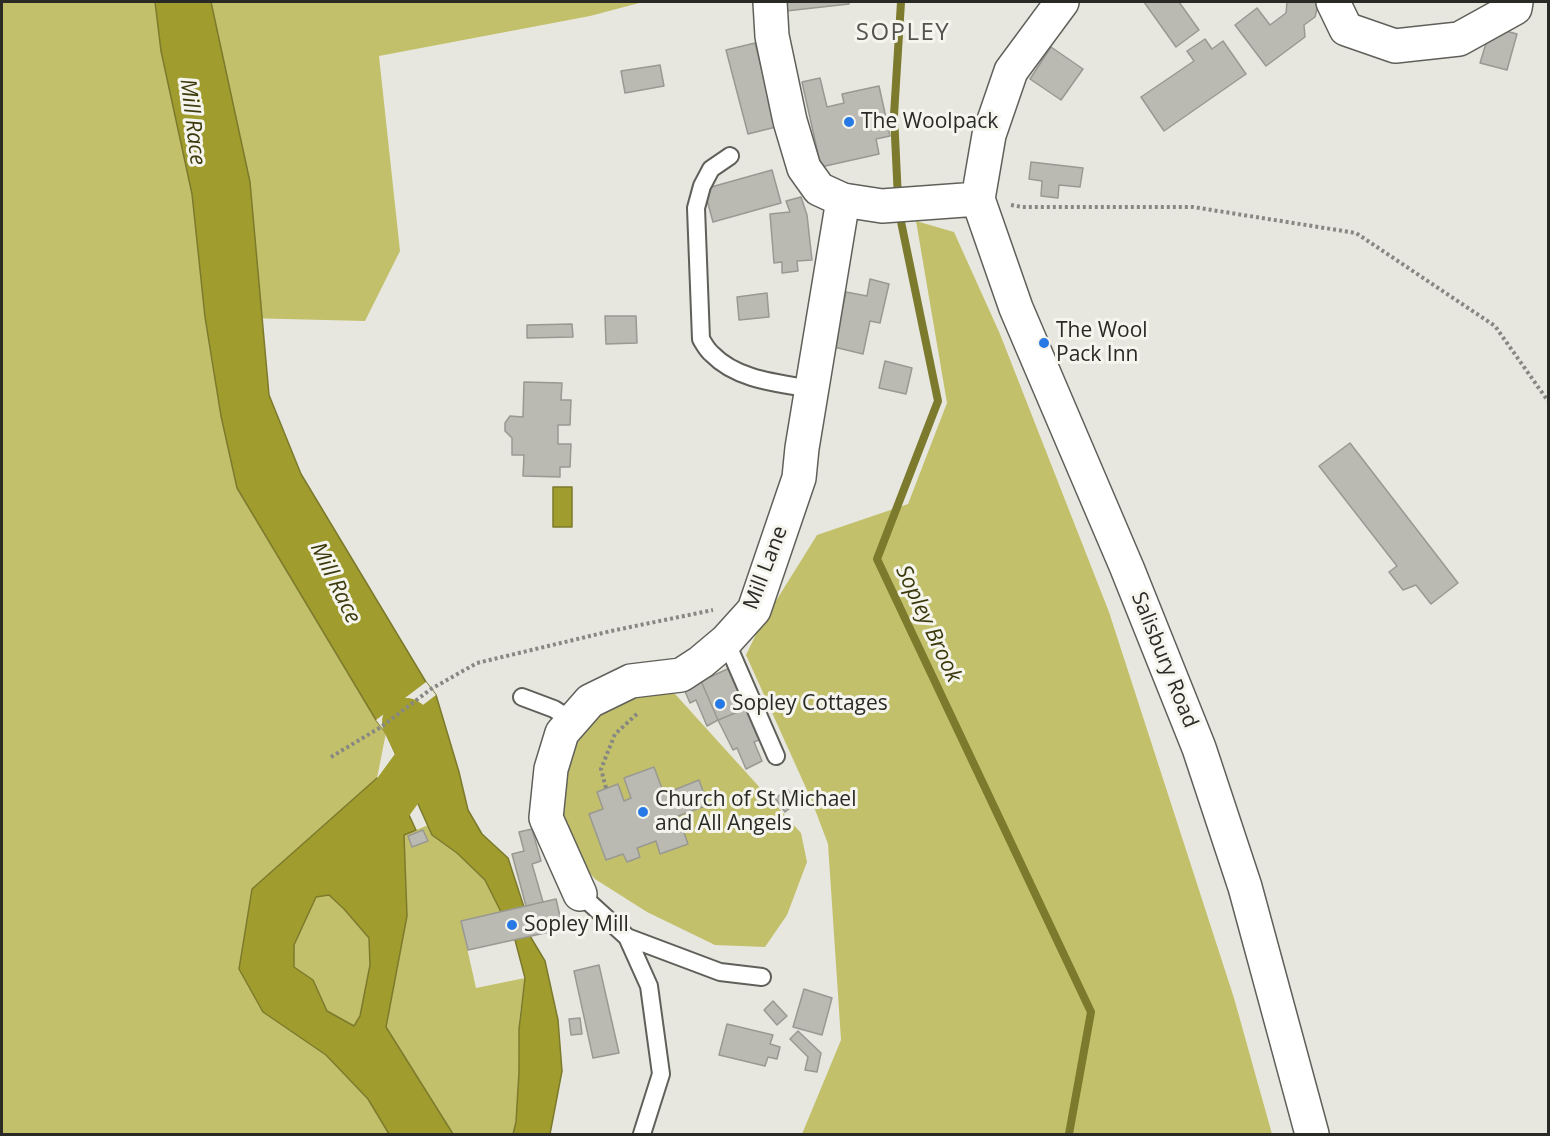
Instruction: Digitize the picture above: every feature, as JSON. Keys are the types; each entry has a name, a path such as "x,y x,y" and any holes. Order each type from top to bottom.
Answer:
{"main road":[{"path":"770,2 772,36 790,121 804,168 819,189 843,200 882,206 978,199 989,135 1011,71 1062,2"},
{"path":"1333,2 1346,29 1395,45 1459,39 1515,8 1516,2"},
{"name":"Salisbury Road","path":"978,199 1016,308 1127,568 1199,748 1245,887 1312,1134"},
{"name":"Mill Lane","path":"580,894 546,818 551,769 562,733 590,701 631,681 681,675 726,641 754,610 799,478 843,200"}],"lane":[{"path":"730,156 711,169 702,186 696,208 701,339 711,354 727,366 756,379 812,389"},
{"path":"726,641 776,756"},
{"path":"522,696 554,709 573,721"},
{"path":"580,894 627,937 720,972 762,977"},
{"path":"627,937 650,986 661,1074 642,1134"}],"path":[{"path":"978,199 1022,207 1194,207 1356,233 1495,326 1548,401"},
{"path":"331,757 381,727 431,689 477,663 611,631 719,609"},
{"path":"606,788 601,769 615,734 640,712"}],"shaded area":[{"path":"2,2 643,2 590,16 379,56 400,251 365,321 205,317 221,416 237,488 386,733 377,778 252,889 263,1012 326,1055 368,1099 389,1134 2,1134"},
{"path":"916,221 954,232 1000,334 1109,612 1234,998 1272,1134 802,1134 841,1040 828,844 811,799 746,655 759,628 817,535 908,504 947,403"},
{"path":"666,684 801,833 807,862 787,915 765,947 715,945 647,912 595,879 569,849 556,782 568,750 603,710"},
{"path":"428,825 432,835 457,853 485,880 502,912 461,921 476,988 525,978 519,1024 519,1096 513,1134 453,1134 386,1027 407,916 404,835"},
{"path":"329,895 369,938 370,965 360,1016 354,1026 327,1011 313,980 294,967 294,945 316,896"}],"water":[{"path":"155,2 211,2 250,182 269,395 301,474 436,695 468,810 482,834 508,858 524,907 530,936 545,961 558,1020 562,1071 550,1134 513,1134 516,1122 519,1072 519,1029 525,978 515,940 485,880 457,853 432,835 386,733 237,488 221,416 205,317 192,194 161,51"},
{"path":"553,487 572,487 572,527 553,527"},
{"path":"377,778 385,794 396,787 416,830 404,835 407,916 386,1027 453,1134 389,1134 368,1099 326,1055 263,1012 239,969 252,889","holes":["329,895 369,938 370,965 360,1016 354,1026 327,1011 313,980 294,967 294,945 316,897"]}],"pier":[{"path":"426,682 436,695 386,733 376,720"}],"building":[{"path":"785,2 849,2 849,4 786,11"},
{"path":"1144,2 1179,2 1199,30 1176,47"},
{"path":"1287,2 1316,2 1315,17 1304,25 1305,37 1266,66 1235,25 1257,8 1270,25 1286,13"},
{"path":"1491,27 1517,34 1507,70 1480,63"},
{"path":"1205,39 1212,49 1223,41 1246,74 1164,131 1141,97 1194,61 1187,51"},
{"path":"755,43 776,127 748,134 726,50"},
{"path":"1051,47 1083,69 1061,100 1030,79"},
{"path":"660,65 664,86 625,93 621,71"},
{"name":"The Woolpack","path":"820,78 827,107 844,103 842,94 879,86 890,136 876,139 879,154 821,167 802,82"},
{"path":"1031,162 1083,168 1080,187 1059,185 1058,198 1041,196 1042,181 1029,179"},
{"path":"772,170 781,203 713,222 704,189"},
{"path":"801,197 807,215 812,260 797,261 798,271 782,273 782,262 774,263 770,214 790,212 786,201"},
{"path":"870,279 889,284 880,323 870,321 863,354 834,347 846,292 867,296"},
{"path":"767,293 769,317 739,320 737,297"},
{"path":"605,316 636,316 637,343 606,344"},
{"path":"572,324 573,337 527,338 527,325"},
{"path":"885,361 912,368 906,394 879,388"},
{"path":"524,382 562,383 561,400 571,400 570,425 558,425 558,444 571,444 570,467 560,467 560,477 523,476 524,455 512,455 512,438 505,431 505,423 510,416 523,417"},
{"path":"1350,443 1458,583 1431,604 1416,585 1403,590 1389,572 1397,566 1319,466"},
{"path":"732,667 750,707 718,720 701,681"},
{"path":"701,681 718,720 707,726 696,700 690,703 684,689"},
{"path":"750,707 764,738 754,742 762,761 746,769 737,748 733,750 718,720"},
{"name":"Church of St Michael and All Angels","path":"654,767 664,794 699,780 708,805 678,816 688,844 660,854 656,841 637,848 640,857 627,862 623,854 606,860 589,814 603,809 597,792 618,784 624,801 631,798 624,778"},
{"path":"788,790 797,803 785,812 775,798"},
{"path":"532,829 541,861 532,864 543,902 526,906 512,854 524,851 519,832"},
{"path":"423,830 428,841 412,847 408,836"},
{"name":"Sopley Mill","path":"556,899 563,929 468,950 461,921"},
{"path":"599,965 619,1053 593,1058 574,971"},
{"path":"804,989 832,998 822,1035 793,1027"},
{"path":"773,1001 787,1016 777,1025 764,1010"},
{"path":"580,1018 582,1034 571,1035 569,1019"},
{"path":"727,1024 773,1035 770,1044 780,1047 777,1059 768,1057 765,1066 719,1055"},
{"path":"798,1031 821,1053 817,1072 805,1070 808,1057 790,1039"}],"waterway":[{"name":"Sopley Brook","path":"898,199 894,115 901,2"},
{"name":"Sopley Brook","path":"899,212 938,401 877,559 1091,1012 1069,1134"},
{"name":"Mill Race","path":"359,844 423,756 406,722"}],"place":[{"name":"The Woolpack","path":"849,122"},
{"name":"The Wool Pack Inn","path":"1044,343"},
{"name":"Sopley Cottages","path":"720,704"},
{"name":"Church of St Michael and All Angels","path":"643,812"},
{"name":"Sopley Mill","path":"512,925"}],"district":[{"name":"SOPLEY","path":"903,33"}]}
